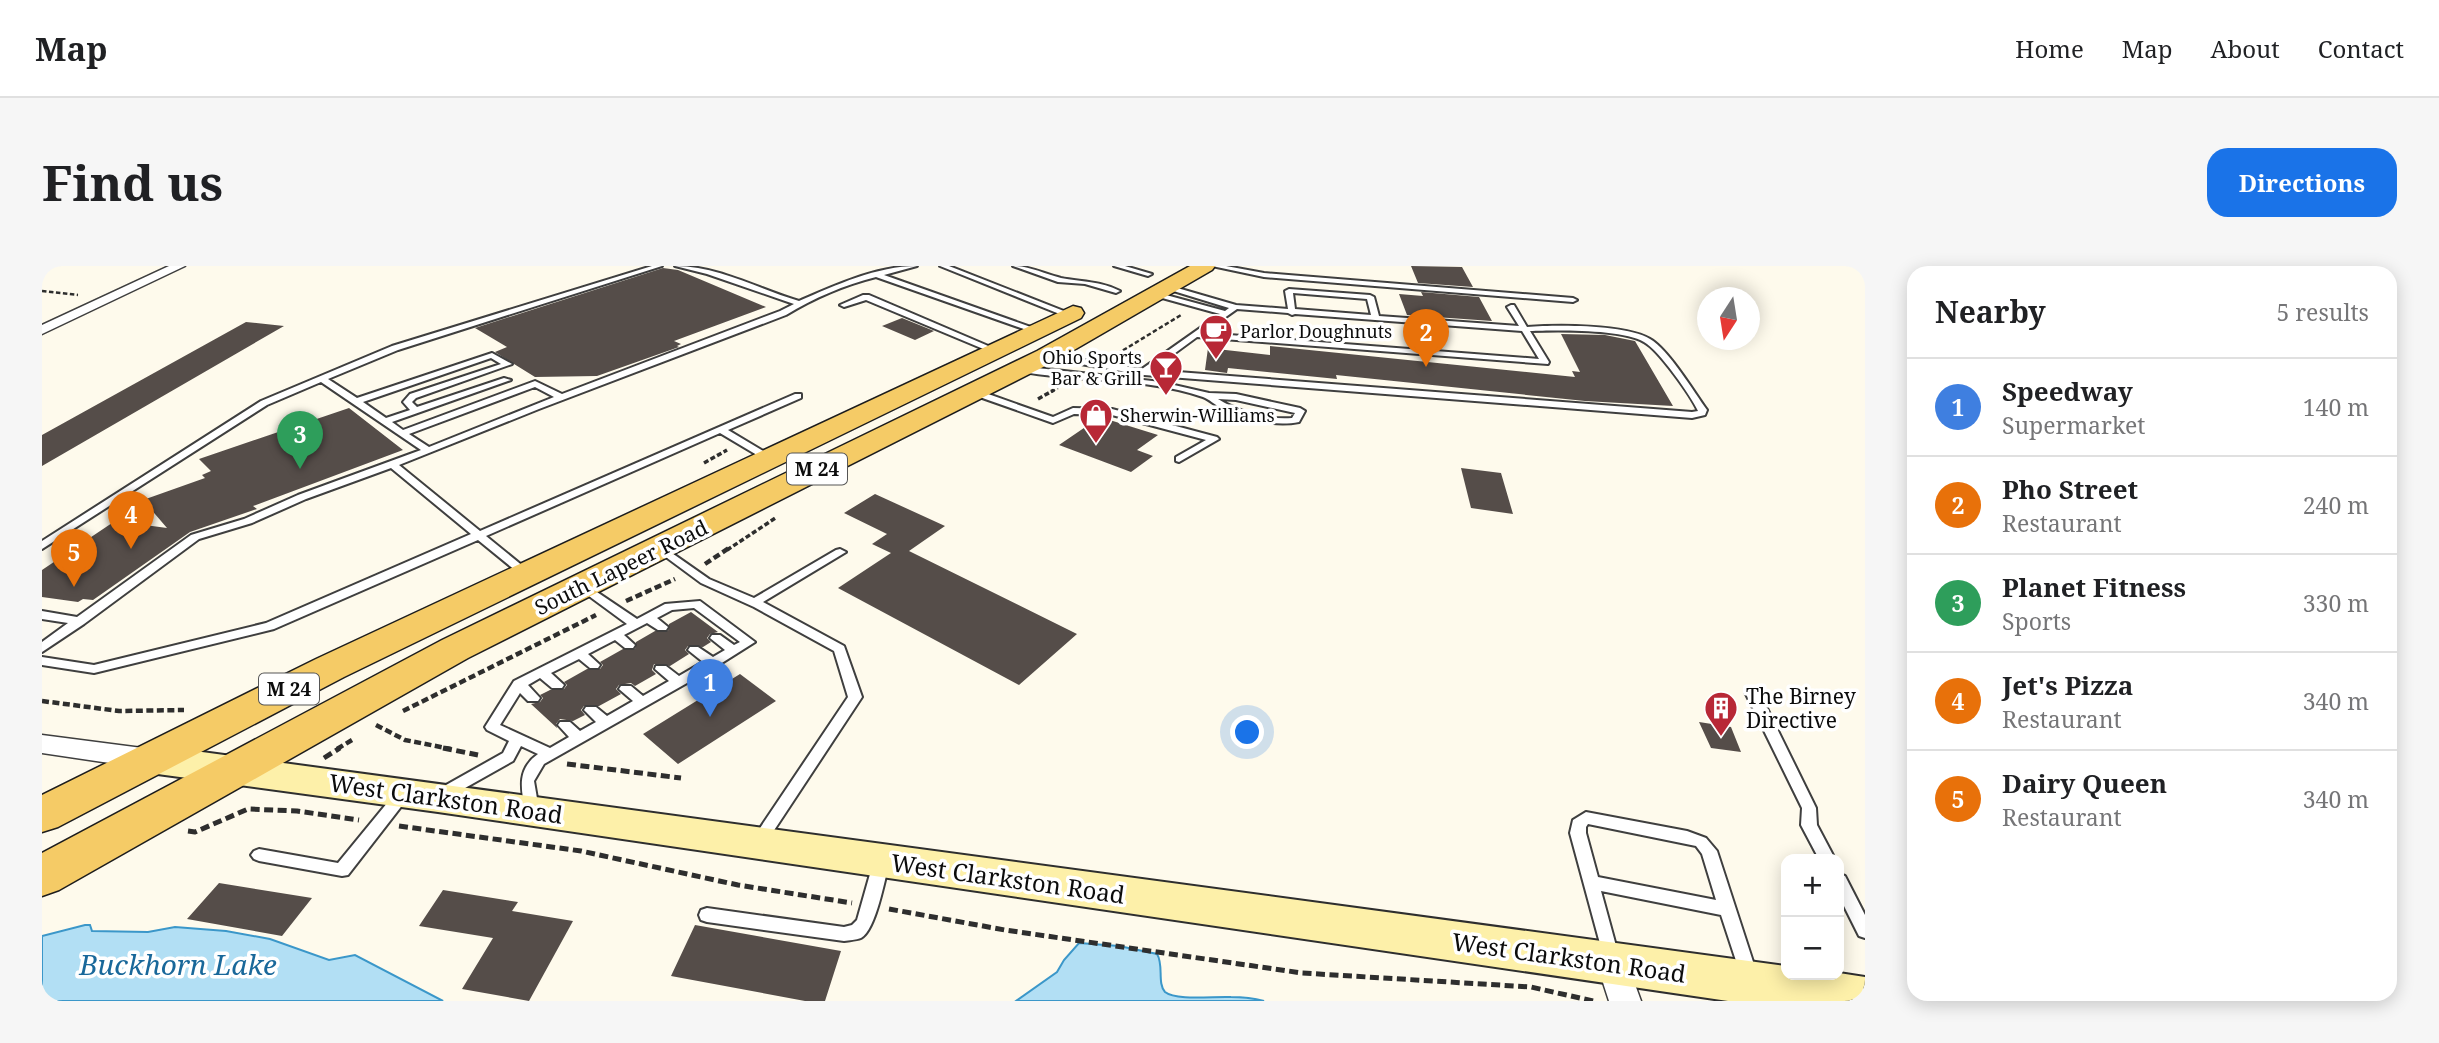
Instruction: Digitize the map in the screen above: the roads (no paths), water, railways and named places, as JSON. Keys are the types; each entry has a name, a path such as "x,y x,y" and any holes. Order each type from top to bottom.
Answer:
{"main road":[{"name":"South Lapeer Road","path":"42,876 455,649 1020,369 1070,315 1116,292 1205,266"},
{"name":"South Lapeer Road","path":"42,815 525,573 996,351 1042,344 1159,280"},
{"path":"900,397 926,415"},
{"path":"574,590 594,568 782,474 789,468 790,461 776,456"},
{"name":"West Clarkston Road","path":"150,759 422,794 882,860 1619,982 1751,983 1865,999"}],"street":[{"path":"42,330 179,266"},
{"path":"42,744 150,759"}],"lane":[{"path":"42,546 264,403 396,348 659,266"},
{"path":"678,266 719,273 775,297 800,303"},
{"path":"42,648 195,537 248,521 302,497 783,313 849,282 914,266"},
{"path":"943,266 1070,315"},
{"path":"1016,266 1061,280 1086,282 1116,292"},
{"path":"879,276 1099,365 1144,372 1692,415 1702,413 1703,410 1648,341 1608,332 1540,327 1524,330 1235,307 1116,266"},
{"path":"1215,266 1264,275 1573,300"},
{"path":"1159,280 1202,307 1224,313"},
{"path":"1292,313 1289,291 1370,297 1376,319"},
{"path":"844,304 866,297 996,351"},
{"path":"1144,372 1235,307"},
{"path":"1196,335 1545,362 1511,307"},
{"path":"358,401 492,355 508,364 413,396 407,402 415,411"},
{"path":"1020,369 1161,385 1300,411 1296,420 1278,421 1226,409 1214,403 1209,396"},
{"path":"324,380 428,451"},
{"path":"386,421 507,380"},
{"path":"403,433 535,384 561,397"},
{"path":"974,392 1053,420 1073,411 1112,412 1214,439 1179,460"},
{"path":"42,661 94,669 270,626 798,396"},
{"path":"719,429 776,456"},
{"path":"392,464 525,573"},
{"path":"659,547 705,581 755,603 840,649 855,696 759,842"},
{"path":"755,603 840,552"},
{"path":"574,590 642,621 662,627"},
{"path":"532,810 527,781 539,760 551,754 607,723 748,642 696,604 669,607 519,684 492,727 551,754"},
{"path":"669,607 683,616"},
{"path":"42,615 80,621"},
{"path":"615,634 629,645"},
{"path":"716,639 734,651"},
{"path":"694,650 713,663"},
{"path":"580,653 594,665"},
{"path":"661,669 678,682"},
{"path":"542,673 557,685"},
{"path":"519,684 533,698"},
{"path":"626,689 642,702"},
{"path":"1752,692 1809,808 1810,825 1825,854"},
{"path":"591,710 607,723"},
{"path":"565,725 580,738"},
{"path":"259,855 342,870 380,823 422,794 508,757 517,739"},
{"path":"1619,982 1578,833 1578,824 1586,818 1687,837 1700,842 1709,851 1751,983"},
{"path":"707,915 844,934 857,932 864,923 882,860"},
{"path":"1591,883 1727,909"},
{"path":"1844,891 1865,931"}],"water":[{"name":"Buckhorn Lake","path":"90,925 92,931 148,932 175,927 226,931 270,939 329,960 355,955 443,1001 42,1001 42,936"},
{"path":"1079,943 1119,946 1157,954 1163,988 1170,995 1243,997 1264,1001 1016,1001 1057,972"}],"place":[{"name":"Parlor Doughnuts","path":"1216,361"},
{"name":"Pho Street","path":"1426,367"},
{"name":"Ohio Sports Bar & Grill","path":"1166,397"},
{"name":"Sherwin-Williams","path":"1096,445"},
{"name":"Planet Fitness","path":"300,469"},
{"name":"Jet's Pizza","path":"131,549"},
{"name":"Dairy Queen","path":"74,587"},
{"name":"Speedway","path":"710,717"},
{"name":"The Birney Directive","path":"1721,738"}]}
